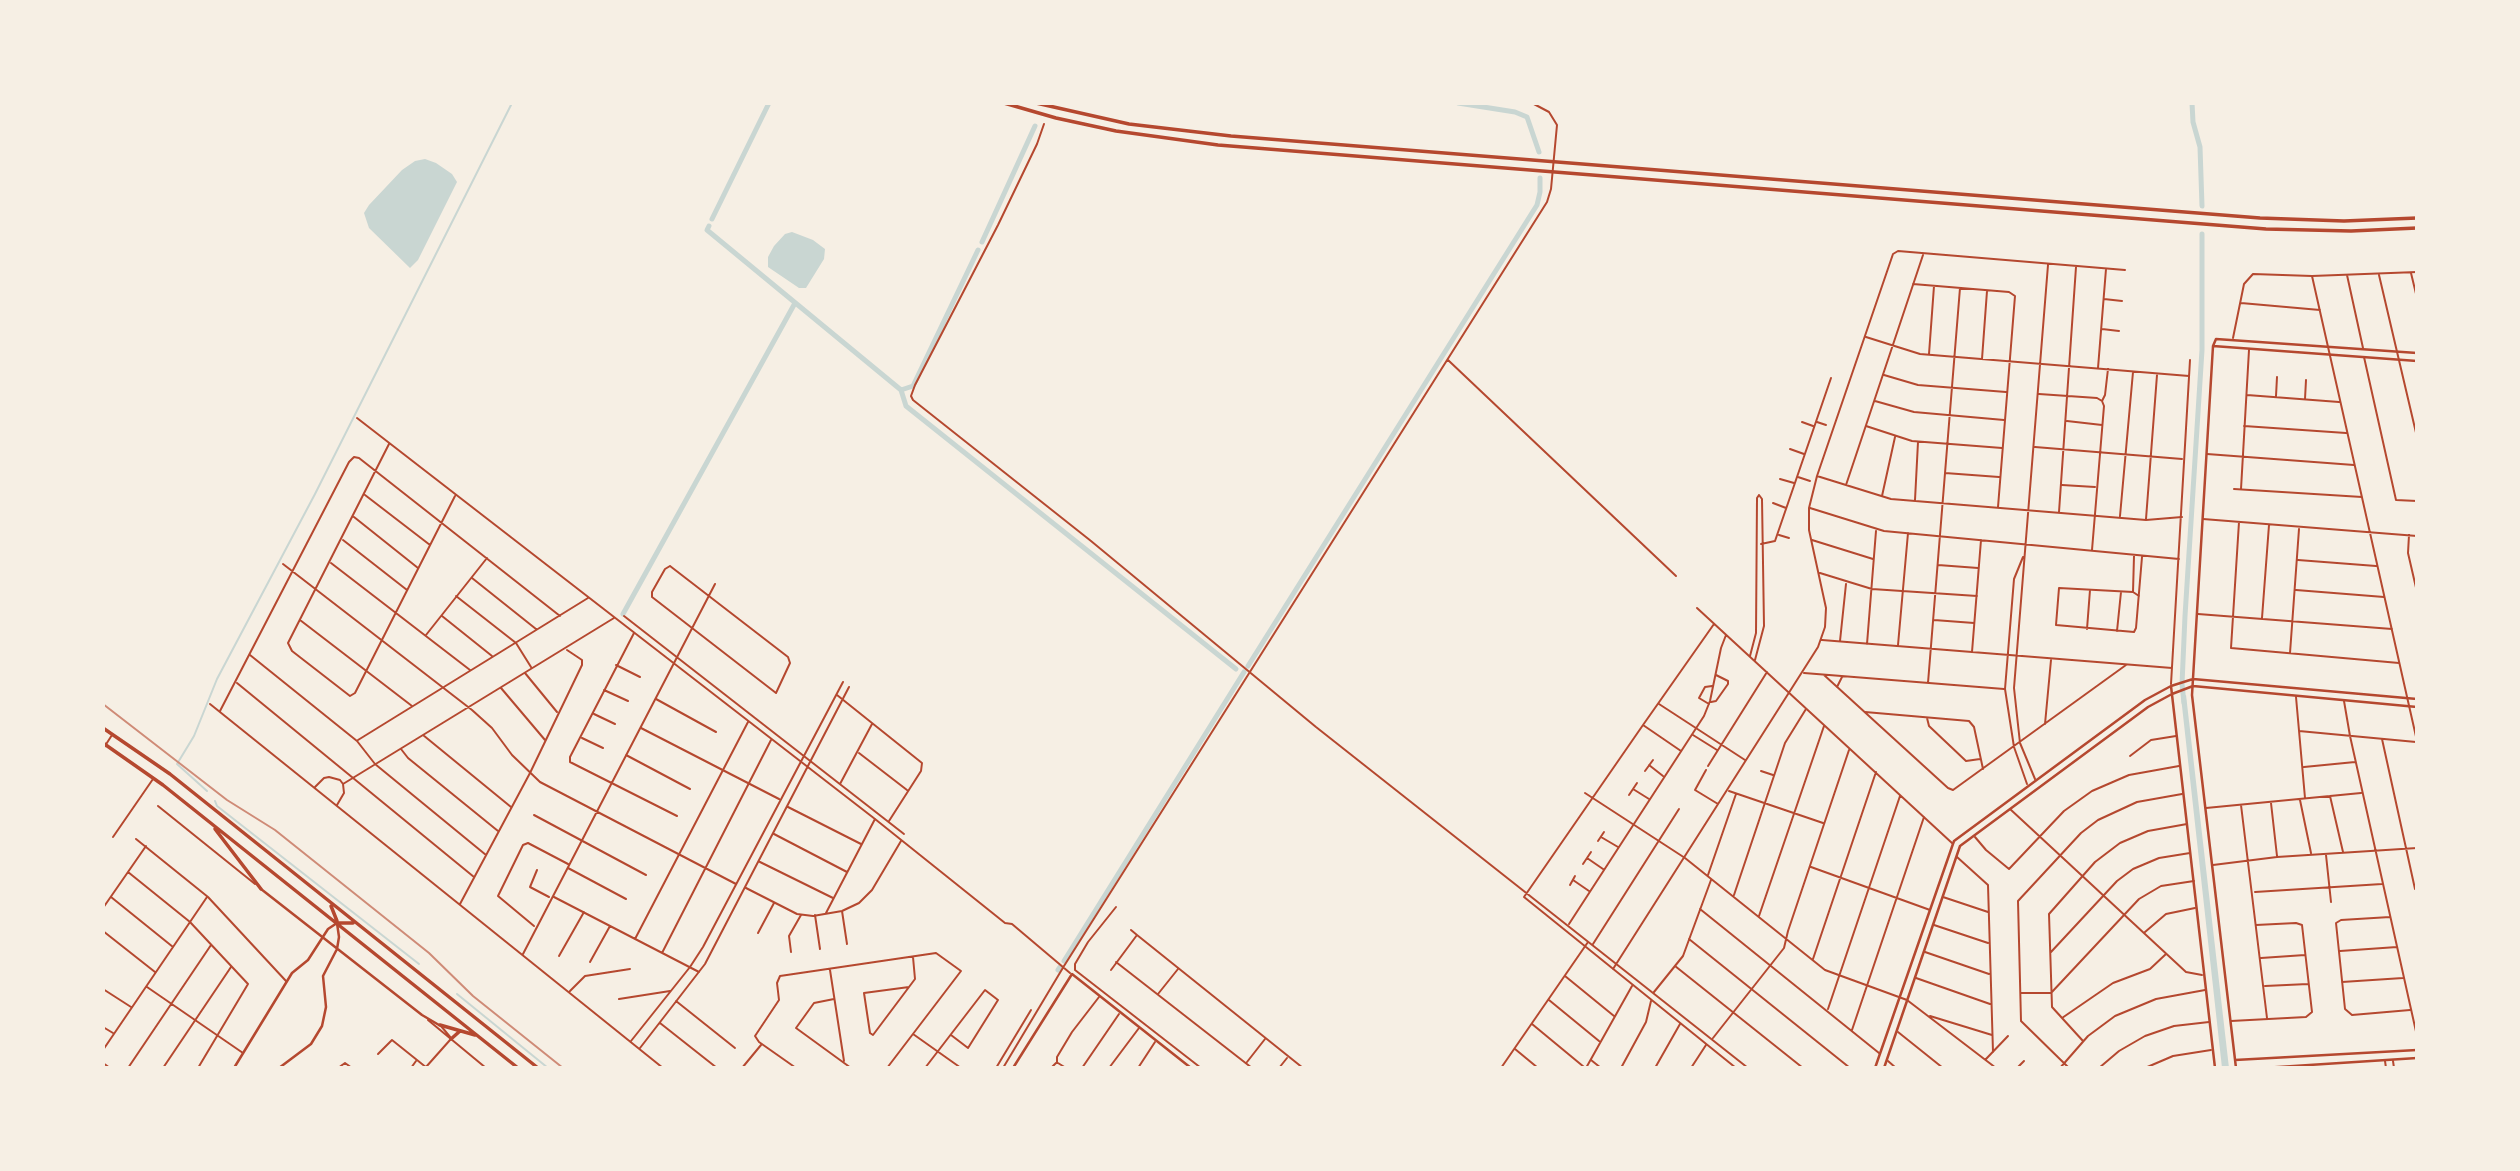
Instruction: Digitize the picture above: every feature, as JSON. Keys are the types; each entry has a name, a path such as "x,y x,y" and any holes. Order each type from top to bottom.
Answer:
{"main road":[{"path":"1004,103 1116,131 1218,145 2266,229 2351,231 2417,228"},
{"path":"1036,103 1114,121 1231,136 2260,218 2344,221 2417,218"},
{"path":"103,728 170,774 329,904 538,1068"},
{"path":"104,746 163,785 518,1068"},
{"path":"211,825 261,889"},
{"path":"329,904 337,923"},
{"path":"337,923 356,924"},
{"path":"440,1025 480,1037"},
{"path":"451,1039 460,1031"}],"street":[{"path":"1003,1068 1064,966 1504,266 1543,209 1551,189 1557,125 1545,109 1532,103"},
{"path":"1044,124 998,225 915,385 912,400 1091,541 1249,673 1506,879 1529,893 1748,1068"},
{"path":"1612,970 1747,761 1821,640 1826,608 1811,539 1809,508 1817,476 1895,252 2124,270"},
{"path":"1846,485 1923,254"},
{"path":"2035,780 2020,743 2014,695 2048,264"},
{"path":"2059,512 2076,266"},
{"path":"2098,369 2106,269"},
{"path":"2232,340 2244,284 2253,274 2312,276 2417,272"},
{"path":"2411,273 2417,298"},
{"path":"2379,274 2417,438"},
{"path":"2347,275 2363,349"},
{"path":"2299,732 2417,742 2312,276"},
{"path":"1913,284 1987,290 2013,294 2015,298 1997,508"},
{"path":"1929,355 1934,285"},
{"path":"1928,683 1961,288"},
{"path":"1982,359 1987,290"},
{"path":"2103,299 2122,301"},
{"path":"2240,303 2320,310"},
{"path":"2101,329 2119,331"},
{"path":"1865,337 1929,355 2189,376"},
{"path":"2236,1068 2191,687 2213,346 2216,339 2417,353"},
{"path":"2213,346 2417,361"},
{"path":"2241,489 2249,348"},
{"path":"2364,357 2396,500 2417,501"},
{"path":"1447,359 1676,576"},
{"path":"2190,360 2171,685 2215,1068"},
{"path":"2092,551 2102,401 2108,369"},
{"path":"2120,517 2133,372"},
{"path":"2146,520 2157,374"},
{"path":"1883,375 1912,384 2007,393"},
{"path":"2276,397 2277,377"},
{"path":"1761,544 1774,543 1778,534 1831,378"},
{"path":"2305,400 2306,380"},
{"path":"2038,394 2097,398 2102,401"},
{"path":"2246,395 2340,402"},
{"path":"1874,401 1914,412 2005,420"},
{"path":"357,418 875,819 1004,923 1012,924 1190,1067"},
{"path":"1816,421 1826,425"},
{"path":"2066,421 2102,425"},
{"path":"1802,422 1814,427"},
{"path":"1865,426 1895,437 1918,441 2003,448"},
{"path":"2244,426 2347,433"},
{"path":"1881,497 1895,437"},
{"path":"1915,501 1918,441"},
{"path":"390,444 288,646 352,696 397,614 455,495"},
{"path":"2034,447 2184,460"},
{"path":"1790,449 1805,455"},
{"path":"2206,454 2354,465"},
{"path":"219,712 291,571 354,457 376,471 560,616"},
{"path":"1945,472 2000,477"},
{"path":"1817,476 1881,497 1915,501 2146,520 2182,517"},
{"path":"1797,477 1811,481"},
{"path":"1780,479 1795,484"},
{"path":"2061,484 2096,487"},
{"path":"2234,489 2362,497"},
{"path":"364,495 430,546"},
{"path":"1749,656 1756,633 1756,498 1759,495 1762,499 1764,626 1755,661"},
{"path":"1773,503 1787,508"},
{"path":"1809,508 1877,530 2179,559"},
{"path":"353,517 419,569"},
{"path":"2202,519 2417,536"},
{"path":"2239,522 2231,648 2399,663"},
{"path":"2262,619 2269,524"},
{"path":"2290,654 2300,527"},
{"path":"1867,644 1877,530"},
{"path":"1898,646 1908,533"},
{"path":"1778,534 1789,538"},
{"path":"2409,535 2409,558 2417,592"},
{"path":"342,539 408,591"},
{"path":"1811,539 1874,560"},
{"path":"1972,652 1981,539"},
{"path":"2025,553 2014,579 2005,689 2014,747 2028,785"},
{"path":"2133,592 2134,555"},
{"path":"2139,596 2133,592 2059,588 2056,625 2134,632 2136,628 2139,596 2142,556"},
{"path":"425,636 487,558"},
{"path":"2297,560 2377,566"},
{"path":"330,562 470,671"},
{"path":"283,564 487,723 512,755 540,782 736,884"},
{"path":"1937,565 1979,568"},
{"path":"668,566 674,567 709,595 790,660 776,693 654,598 653,592 668,566"},
{"path":"1819,573 1872,589 1977,596"},
{"path":"471,578 538,629"},
{"path":"1840,642 1846,583"},
{"path":"523,955 715,584"},
{"path":"2087,629 2090,589"},
{"path":"2295,590 2384,597"},
{"path":"2117,631 2121,591"},
{"path":"456,597 516,643 531,668"},
{"path":"357,741 589,598"},
{"path":"1697,608 1952,843"},
{"path":"2197,614 2392,629"},
{"path":"441,615 493,657"},
{"path":"624,616 904,834"},
{"path":"343,784 614,618"},
{"path":"299,620 413,707"},
{"path":"1933,620 1974,623"},
{"path":"1714,624 1524,897 1736,1068"},
{"path":"634,633 570,757 571,764 677,816"},
{"path":"1568,925 1696,729 1710,703 1726,635"},
{"path":"1821,640 2172,668"},
{"path":"460,905 530,773 583,664 582,660 565,648"},
{"path":"249,655 357,741 375,764 486,855"},
{"path":"2045,724 2051,659"},
{"path":"2109,663 2114,674"},
{"path":"1824,675 1953,790 2126,665"},
{"path":"616,666 640,677"},
{"path":"525,672 558,713"},
{"path":"1708,766 1767,672"},
{"path":"1802,673 2005,689"},
{"path":"1713,686 1705,687 1699,698 1710,703 1716,701 1728,681 1716,675"},
{"path":"1837,687 1843,676"},
{"path":"1875,1068 1952,843 2144,701 2171,685 2193,679 2417,699"},
{"path":"235,682 474,877"},
{"path":"631,1042 703,947 843,682"},
{"path":"500,687 545,740"},
{"path":"639,1049 700,972 712,952 849,687"},
{"path":"1884,1068 1960,846 2148,707 2191,687 2417,707"},
{"path":"604,690 628,701"},
{"path":"836,695 920,760 922,769 888,822"},
{"path":"2295,696 2305,798"},
{"path":"655,698 716,732"},
{"path":"2344,700 2362,793 2417,1036"},
{"path":"210,704 663,1068"},
{"path":"1658,704 1747,761"},
{"path":"1733,896 1785,743 1806,708"},
{"path":"1865,712 1971,722 1983,770"},
{"path":"593,713 615,724"},
{"path":"1878,724 1883,714"},
{"path":"1927,718 1929,726 1966,761 1981,758 1991,764"},
{"path":"635,939 748,721"},
{"path":"840,785 873,723"},
{"path":"1759,917 1824,724"},
{"path":"1643,725 1681,751"},
{"path":"640,727 780,800"},
{"path":"104,746 113,734"},
{"path":"1692,734 1717,750"},
{"path":"422,735 512,807"},
{"path":"2130,756 2151,740 2177,736"},
{"path":"580,737 603,748"},
{"path":"662,953 772,739"},
{"path":"2382,739 2415,889"},
{"path":"400,748 408,758 499,831"},
{"path":"1712,1039 1783,950 1850,748"},
{"path":"858,751 908,791"},
{"path":"626,755 690,789"},
{"path":"1645,771 1653,760"},
{"path":"2302,767 2356,762"},
{"path":"1649,765 1664,777"},
{"path":"1974,835 1986,850 2008,869 2070,805 2099,786 2137,772 2180,765"},
{"path":"1706,770 1695,789 1719,805"},
{"path":"1762,771 1774,775"},
{"path":"1813,960 1876,772"},
{"path":"314,788 328,777 337,778 343,784 343,796 337,806"},
{"path":"113,837 153,778"},
{"path":"1629,795 1637,783"},
{"path":"786,789 794,793"},
{"path":"1633,789 1650,799"},
{"path":"1728,791 1824,824"},
{"path":"1585,793 1685,858 1813,960 1838,976 1907,1000 1996,1068"},
{"path":"2205,808 2362,793"},
{"path":"1654,992 1682,956 1737,794"},
{"path":"2069,1068 2022,1023 2018,901 2087,828 2120,808 2150,798 2183,794"},
{"path":"1827,1012 1901,795"},
{"path":"2330,796 2343,853"},
{"path":"2300,799 2312,855"},
{"path":"2271,802 2277,857"},
{"path":"2241,805 2268,1019"},
{"path":"158,806 422,1014 486,1068"},
{"path":"788,806 862,845"},
{"path":"2010,808 2186,972 2196,976 2204,975"},
{"path":"1593,944 1679,809"},
{"path":"534,815 646,874"},
{"path":"1851,1031 1924,816"},
{"path":"825,914 875,819"},
{"path":"2083,1041 2053,1011 2049,914 2095,862 2128,838 2155,829 2187,824"},
{"path":"1598,841 1604,832"},
{"path":"773,834 847,872"},
{"path":"1601,837 1618,847"},
{"path":"136,839 208,897 286,981"},
{"path":"745,888 801,915 842,911 859,903 872,890 901,840"},
{"path":"536,928 498,896 526,843 626,899"},
{"path":"103,908 146,846"},
{"path":"2212,865 2277,857 2417,848"},
{"path":"1583,864 1591,852"},
{"path":"2050,952 2126,874 2141,864 2190,853"},
{"path":"2326,854 2331,902"},
{"path":"1956,856 1988,885 1993,1052"},
{"path":"1587,858 1604,869"},
{"path":"759,861 834,898"},
{"path":"1810,867 1930,910"},
{"path":"537,870 530,887 700,972"},
{"path":"128,872 190,922 248,984 198,1068"},
{"path":"1570,885 1575,876"},
{"path":"1573,880 1590,891"},
{"path":"2020,993 2051,993 2123,914 2156,888 2193,881"},
{"path":"2252,892 2383,884"},
{"path":"1942,896 1989,912"},
{"path":"111,897 173,947"},
{"path":"103,1050 208,897"},
{"path":"758,933 774,903"},
{"path":"1116,906 1088,942 1075,964 1075,970 1201,1068"},
{"path":"2144,933 2166,915 2197,908"},
{"path":"1700,909 1880,1054"},
{"path":"842,911 847,944"},
{"path":"559,956 583,912"},
{"path":"791,952 789,936 801,915"},
{"path":"816,915 820,949"},
{"path":"2390,917 2338,921 2336,926 2344,1010 2350,1015 2411,1010"},
{"path":"234,1068 293,971 308,960 322,936 337,923"},
{"path":"279,1068 307,1048 320,1031 326,1012 323,976 337,949 337,923"},
{"path":"2230,1021 2309,1015 2312,1010 2302,927 2299,923 2256,925"},
{"path":"1933,924 1990,943"},
{"path":"590,962 610,925"},
{"path":"1131,930 1303,1068"},
{"path":"103,931 156,972"},
{"path":"1111,970 1137,935"},
{"path":"1689,939 1850,1068"},
{"path":"1501,1068 1589,941"},
{"path":"128,1068 211,945"},
{"path":"703,947 712,952"},
{"path":"2339,951 2397,947"},
{"path":"1924,951 1991,974"},
{"path":"796,1068 756,1038 757,1032 779,1000 777,982 780,976 936,953 961,971 887,1068"},
{"path":"2061,1019 2113,983 2150,970 2166,954"},
{"path":"2260,958 2306,955"},
{"path":"909,987 864,993 869,1031 873,1035 909,987 916,977 913,956"},
{"path":"1116,962 1252,1068"},
{"path":"1675,966 1803,1068"},
{"path":"163,1068 231,967"},
{"path":"829,968 844,1062"},
{"path":"1158,995 1179,969"},
{"path":"569,992 585,976 630,970"},
{"path":"1013,1068 1072,974"},
{"path":"1565,976 1615,1016"},
{"path":"1915,978 1992,1005"},
{"path":"2342,982 2404,978"},
{"path":"2264,986 2309,984"},
{"path":"1531,1024 1585,1068 1632,985"},
{"path":"146,987 243,1053"},
{"path":"103,989 132,1008"},
{"path":"925,1068 985,990 998,1000 968,1048 951,1035"},
{"path":"2060,1068 2083,1041 2106,1022 2146,1002 2206,990"},
{"path":"619,999 671,991"},
{"path":"1051,1068 1072,1032 1100,996"},
{"path":"834,999 814,1003 796,1028 851,1068"},
{"path":"1548,1000 1601,1042"},
{"path":"1621,1068 1646,1022 1651,1000"},
{"path":"676,1001 735,1048"},
{"path":"996,1068 1031,1010"},
{"path":"1082,1068 1120,1012"},
{"path":"422,1014 440,1025 451,1039"},
{"path":"1929,1016 1992,1035"},
{"path":"2099,1068 2127,1045 2154,1032 2210,1021"},
{"path":"659,1023 717,1068"},
{"path":"1655,1068 1680,1023"},
{"path":"103,1027 114,1034"},
{"path":"1110,1068 1139,1027"},
{"path":"1897,1031 1943,1068"},
{"path":"913,1034 958,1067"},
{"path":"1986,1060 2008,1036"},
{"path":"1246,1063 1266,1038"},
{"path":"378,1054 392,1040 427,1067 451,1039"},
{"path":"1138,1068 1156,1040"},
{"path":"742,1068 762,1044"},
{"path":"1690,1068 1707,1044"},
{"path":"1514,1049 1538,1068"},
{"path":"2146,1068 2173,1056 2213,1050"},
{"path":"2235,1060 2417,1050"},
{"path":"1279,1068 1288,1056"},
{"path":"2263,1068 2417,1058"},
{"path":"1591,1059 1601,1068"},
{"path":"411,1068 417,1060"},
{"path":"1887,1060 1896,1068"},
{"path":"2017,1068 2024,1060"},
{"path":"2385,1060 2386,1068"},
{"path":"2393,1060 2394,1068"},
{"path":"103,1063 110,1068"},
{"path":"338,1068 345,1063 352,1068"},
{"path":"1056,1063 1066,1068"}],"shaded area":[{"path":"425,159 452,174 457,182 418,260 410,268 369,228 364,213 402,170 415,161"},
{"path":"792,232 813,240 825,249 824,259 806,288 799,288 768,267 768,257 774,246 785,234"},
{"path":"2186,695 2229,1068 2222,1068 2181,697"}],"waterway":[{"path":"207,791 177,764 194,736 217,679 315,494 512,103"},
{"path":"712,219 769,103"},
{"path":"1458,103 1515,112 1527,117 1539,152"},
{"path":"2192,103 2193,122 2200,147 2202,206"},
{"path":"982,242 1035,126"},
{"path":"1248,666 1537,205 1540,178"},
{"path":"709,226 707,230 901,390 906,406 1236,669"},
{"path":"2184,703 2182,684 2185,616 2202,350 2202,234"},
{"path":"901,390 913,386 978,250"},
{"path":"623,614 795,303"},
{"path":"1064,961 1244,672"},
{"path":"215,801 217,806 419,964"},
{"path":"457,994 548,1068"}],"railway":[{"path":"103,704 227,800 275,830 429,953 473,996 563,1068"}]}
